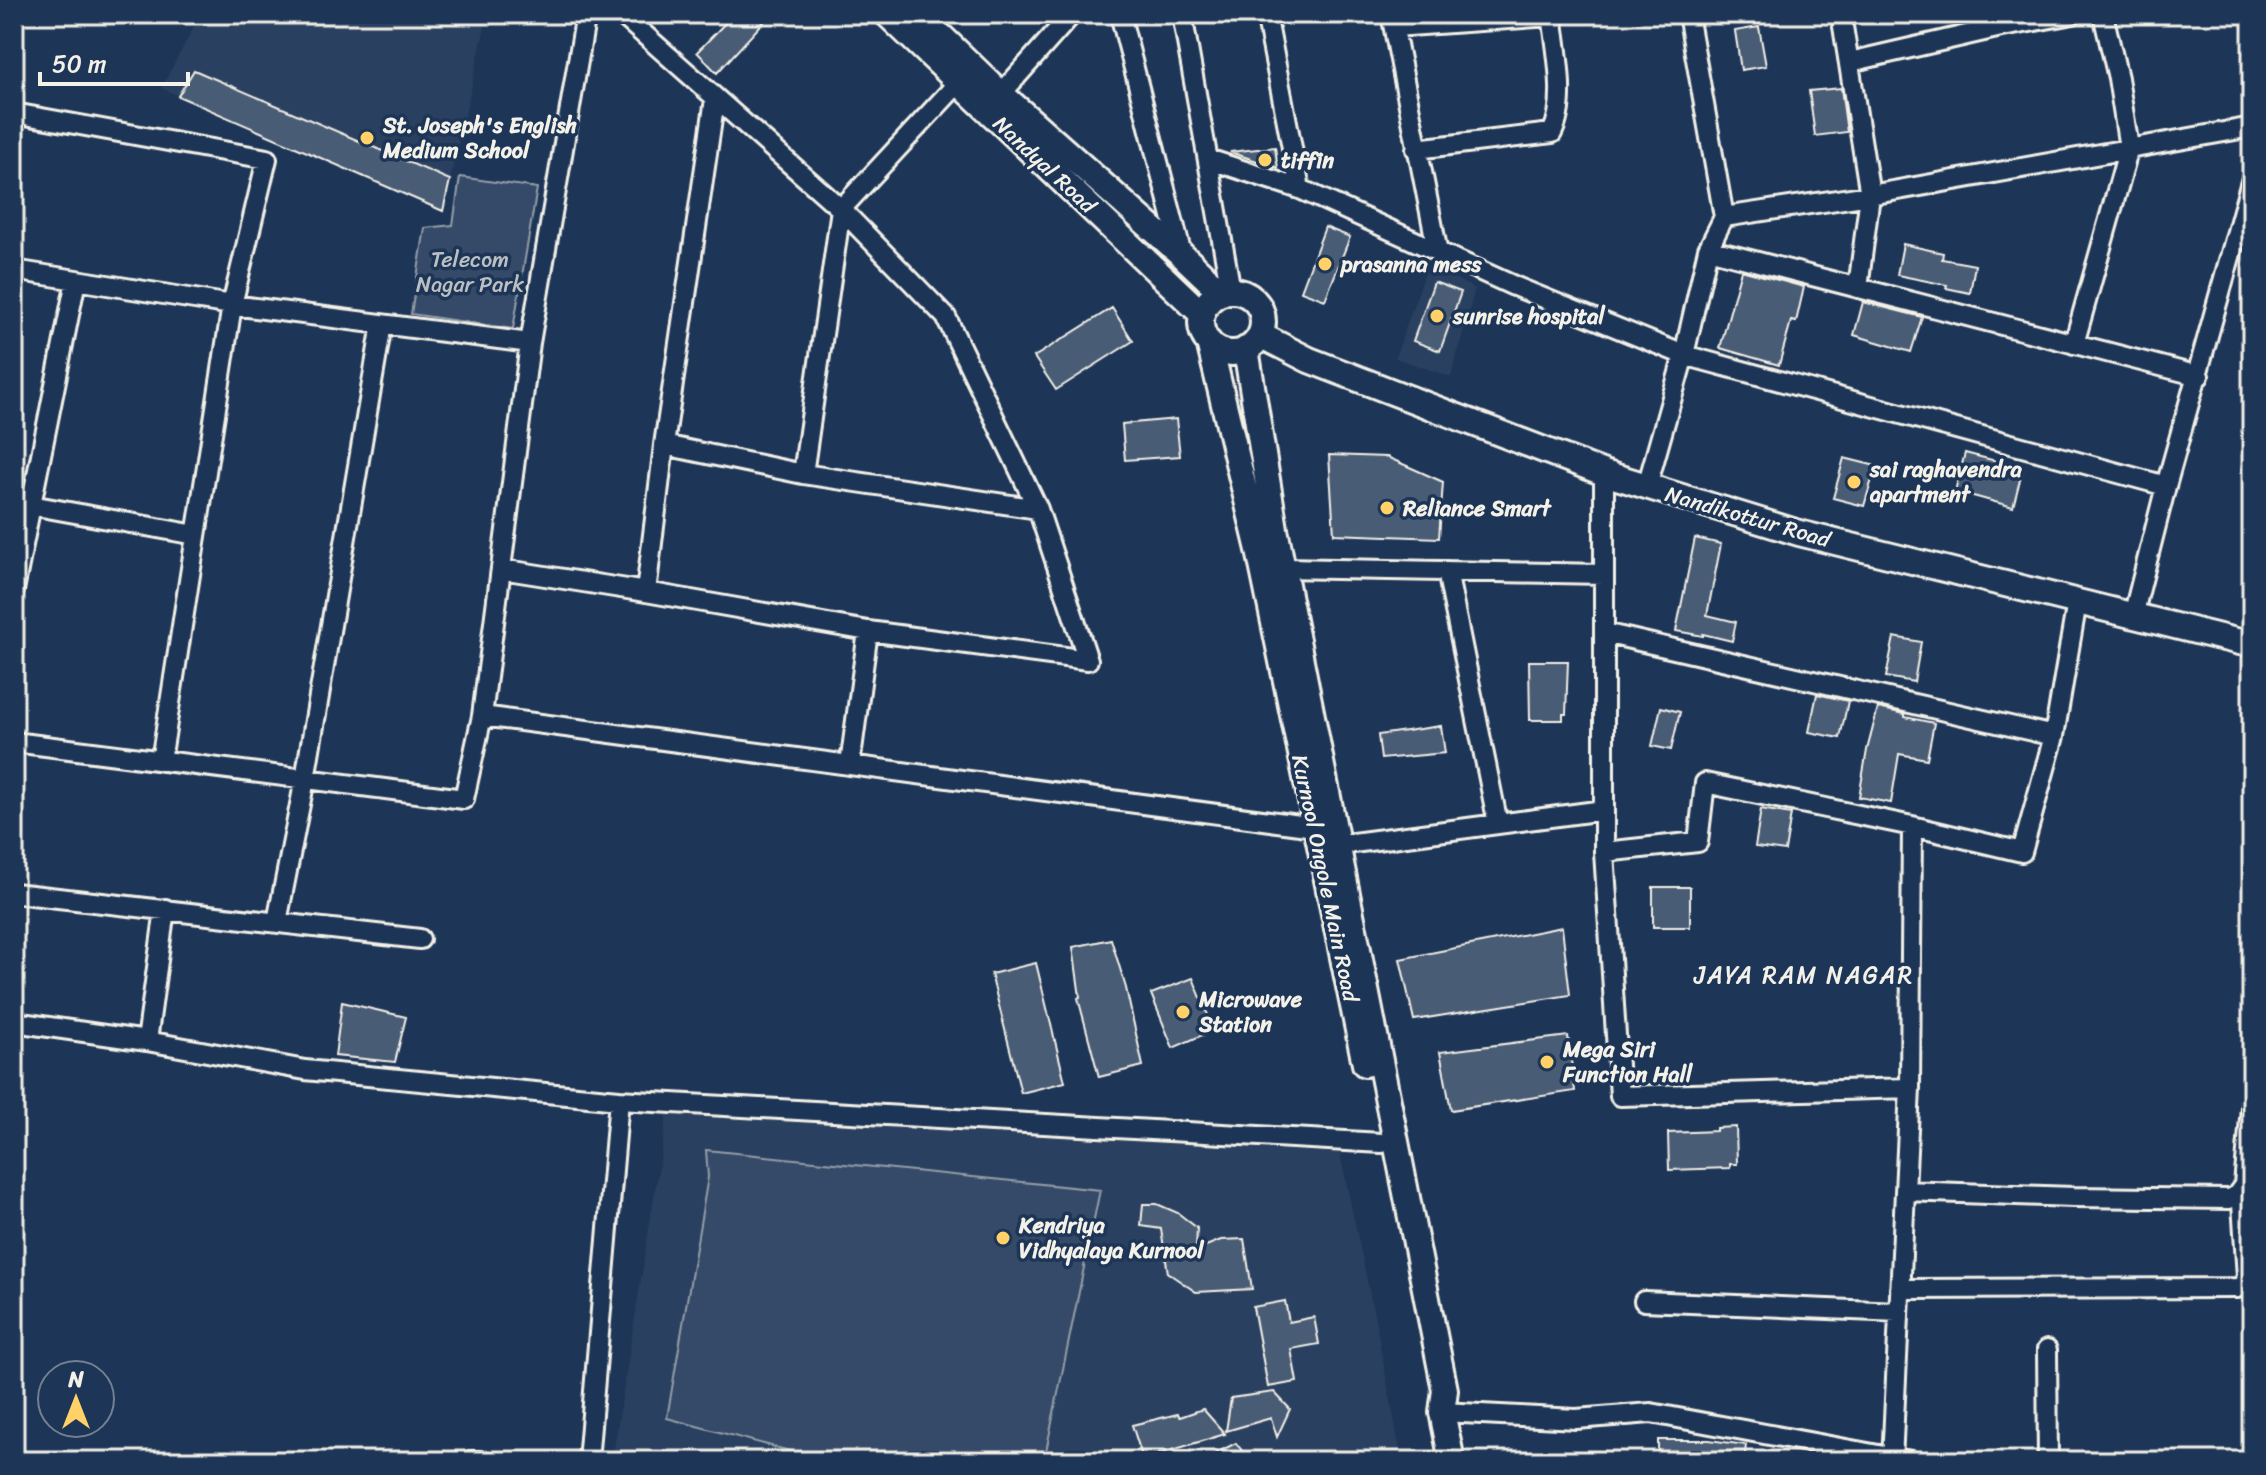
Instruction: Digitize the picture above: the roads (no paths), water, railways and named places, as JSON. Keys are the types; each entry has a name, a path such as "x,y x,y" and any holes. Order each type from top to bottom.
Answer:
{"main road":[{"name":"Nandyal Road","path":"887,14 1202,314"},
{"name":"Nandyal Road","path":"918,14 1001,94 1226,292"},
{"path":"1226,292 1242,293 1258,305 1263,325 1253,342 1236,353 1226,352 1216,349 1203,334 1202,314 1206,305 1226,292"},
{"name":"Kurnool Ongole Main Road","path":"1209,342 1259,550 1432,1396 1442,1412"},
{"name":"Nandikottur Road","path":"1253,342 1309,360 1604,473 1799,533 2252,645"},
{"name":"Kurnool Ongole Main Road","path":"1253,342 1283,568 1445,1390 1442,1412 1452,1461"}],"street":[{"path":"14,742 464,799 482,716 530,343 586,14"},
{"path":"501,569 868,631 1088,660 1038,509 946,317 841,209 621,14"},
{"path":"1001,94 1072,14"},
{"path":"1120,14 1182,255"},
{"path":"1182,14 1208,159 1226,292"},
{"path":"1266,14 1300,189"},
{"path":"1647,486 1684,355 1708,249 1724,217 1688,14"},
{"path":"1841,14 1870,195 1858,288"},
{"path":"1850,62 1995,21 2073,14"},
{"path":"2074,344 2129,148 2118,78 2103,14"},
{"path":"1416,149 1552,133 1559,119 1559,89 1552,15 1392,20 1416,149 1438,253"},
{"path":"803,474 841,209 959,82"},
{"path":"646,592 664,445 715,99"},
{"path":"14,113 267,159 232,305 161,761"},
{"path":"1724,217 1870,195 2252,127"},
{"path":"1208,159 1300,189 1514,286 1684,355 2166,486"},
{"path":"2133,616 2252,178"},
{"path":"1708,249 2199,376"},
{"path":"14,270 232,305 530,343"},
{"path":"14,590 22,503 76,280"},
{"path":"277,922 305,779 382,324"},
{"path":"664,445 803,474 1038,509"},
{"path":"1604,473 1604,852 1620,1096 1910,1088"},
{"path":"22,503 196,535"},
{"path":"1283,568 1604,574"},
{"path":"1447,571 1498,824"},
{"path":"1604,852 1698,842 1705,783 2022,852 2054,736 2077,602"},
{"path":"850,765 868,631"},
{"path":"1604,633 2054,736"},
{"path":"482,716 1315,827"},
{"path":"1338,845 1604,810"},
{"path":"1892,1459 1910,1088 1912,826"},
{"path":"14,893 420,939"},
{"path":"147,1041 165,909"},
{"path":"14,1022 147,1041 305,1070 619,1100 1382,1143"},
{"path":"1905,1191 2220,1200 2236,1196 2244,1185 2252,1096"},
{"path":"588,1461 619,1100"},
{"path":"1900,1289 2237,1288 2243,1285 2247,1268 2241,1189"},
{"path":"1644,1301 1899,1312"},
{"path":"2047,1350 2048,1461"},
{"path":"1442,1412 1576,1419 1651,1413 1911,1461"},
{"path":"470,1461 479,1461"}],"place":[{"name":"St. Joseph's English Medium School","path":"367,138"},
{"name":"tiffin","path":"1265,160"},
{"name":"prasanna mess","path":"1325,264"},
{"name":"sunrise hospital","path":"1437,316"},
{"name":"sai raghavendra apartment","path":"1854,482"},
{"name":"Reliance Smart","path":"1387,508"},
{"name":"Microwave Station","path":"1183,1012"},
{"name":"Mega Siri Function Hall","path":"1547,1062"},
{"name":"Kendriya Vidhyalaya Kurnool","path":"1003,1238"}],"district":[{"name":"JAYA RAM NAGAR","path":"1804,975"}],"park label":[{"name":"Telecom Nagar Park","path":"470,272"}]}
